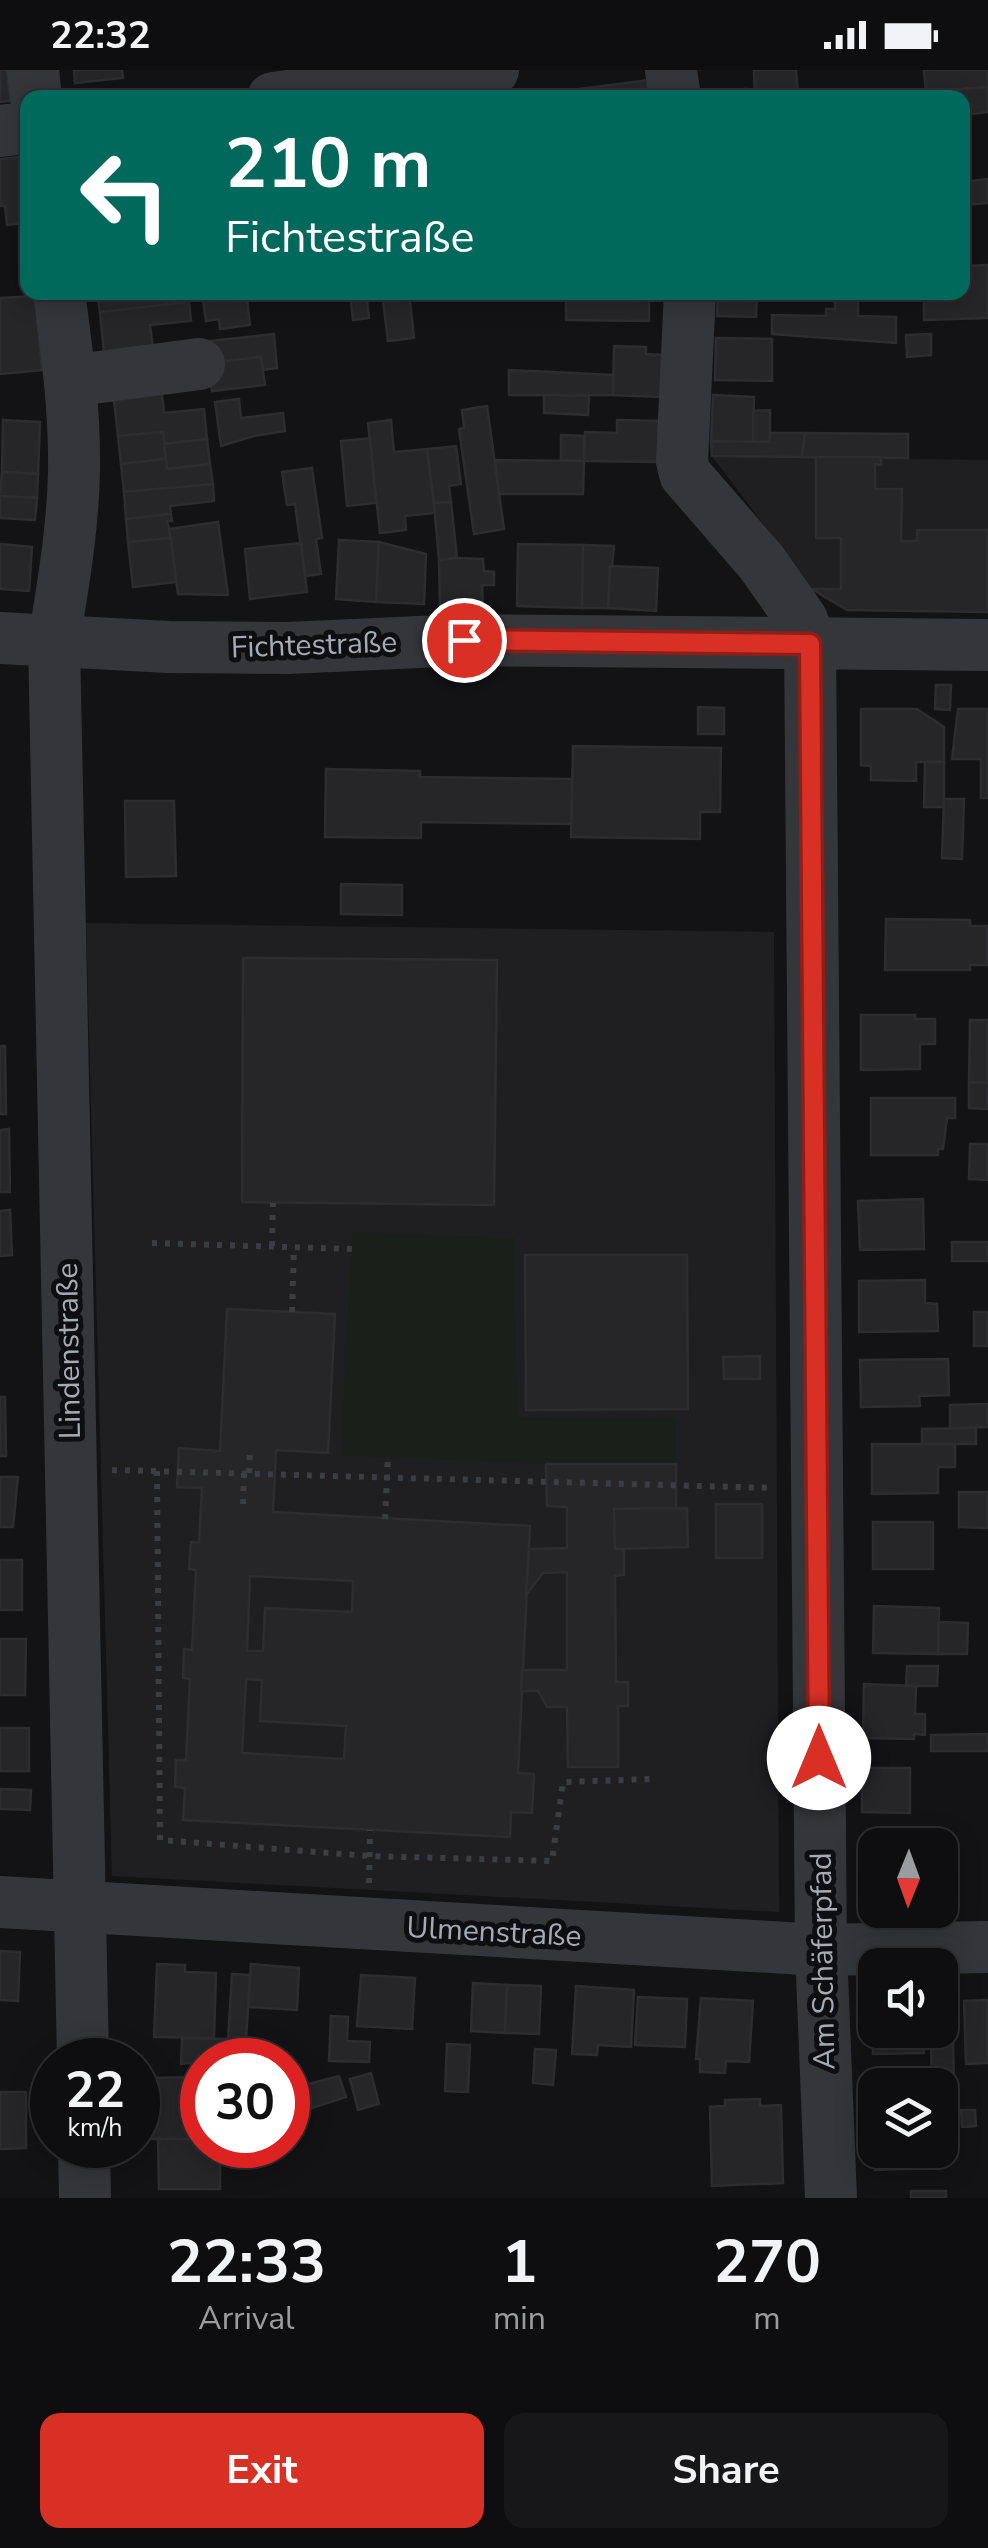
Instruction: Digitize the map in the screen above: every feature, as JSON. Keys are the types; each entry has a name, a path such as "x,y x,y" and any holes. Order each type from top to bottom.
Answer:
{"street":[{"path":"336,90 494,70"},
{"name":"Lindenstraße","path":"61,300 70,380 72,514 54,641 83,2038"},
{"path":"690,300 682,461 685,474 762,563 802,620 810,644"},
{"path":"70,380 199,364"},
{"name":"Fichtestraße","path":"0,638 288,648 464,640 988,645"},
{"name":"Am Schäferpfad","path":"810,644 821,1950 831,2198"},
{"name":"Ulmenstraße","path":"0,1902 821,1950 988,1947"},
{"path":"85,2168 86,2198"}],"path":[{"path":"272,1246 273,1203"},
{"path":"152,1243 352,1249"},
{"path":"292,1312 294,1247"},
{"path":"244,1504 250,1450"},
{"path":"385,1518 388,1457"},
{"path":"71,1468 817,1489"},
{"path":"157,1470 160,1840 369,1856 552,1861 563,1782 652,1779"}],"shaded area":[{"path":"712,456 988,460 988,612 855,610 830,602 812,589"},
{"path":"86,923 774,932 779,1912 112,1876"},
{"path":"352,1232 514,1238 517,1417 676,1418 676,1464 546,1464 341,1455"}],"building":[{"path":"0,70 7,70 10,101 0,102"},
{"path":"74,70 122,70 123,78 75,83"},
{"path":"754,70 796,70 798,90 755,90"},
{"path":"924,70 988,70 988,87 926,90"},
{"path":"650,80 651,90 578,90"},
{"path":"988,87 988,112 970,114 970,90 947,90"},
{"path":"19,157 20,224 7,225 5,206 0,206 0,159"},
{"path":"988,179 988,203 970,204 970,181"},
{"path":"988,265 988,318 924,320 924,300 970,300 970,266"},
{"path":"0,298 35,300 42,370 0,374"},
{"path":"98,300 189,300 189,302 100,312"},
{"path":"203,300 247,300 250,325 220,329 219,319 206,321"},
{"path":"351,300 367,300 369,318 353,320"},
{"path":"383,300 410,300 414,338 388,341"},
{"path":"566,300 649,300 649,321 566,320"},
{"path":"718,300 757,300 756,317 717,316"},
{"path":"835,300 858,300 858,316 896,317 896,343 772,334 772,315 826,316 826,309 835,309"},
{"path":"189,302 191,321 150,325 153,348 104,353 100,312"},
{"path":"274,334 277,368 263,370 261,357 211,363 209,341"},
{"path":"931,334 931,355 907,357 906,335"},
{"path":"716,338 772,339 772,381 715,380"},
{"path":"614,346 646,347 646,354 662,355 661,397 613,395"},
{"path":"261,357 265,385 212,391 209,363"},
{"path":"509,370 613,375 613,395 509,395"},
{"path":"161,387 164,413 204,409 207,439 164,444 163,432 118,436 113,392"},
{"path":"544,395 589,396 588,415 544,413"},
{"path":"713,395 754,397 753,442 711,441"},
{"path":"239,399 241,418 283,413 285,431 221,446 215,402"},
{"path":"487,406 504,529 474,534 459,429 464,428 462,410"},
{"path":"770,410 770,442 753,442 753,411"},
{"path":"3,420 40,422 38,474 2,472"},
{"path":"391,420 394,452 427,449 435,513 405,516 406,530 380,533 368,423"},
{"path":"617,420 661,421 659,462 584,461 585,432 617,433"},
{"path":"163,432 166,459 121,464 118,436"},
{"path":"770,433 805,433 802,457 712,456 711,441 770,442"},
{"path":"805,433 908,434 908,458 802,457"},
{"path":"561,435 584,436 584,461 561,460"},
{"path":"370,438 376,503 347,506 341,441"},
{"path":"207,439 210,464 167,469 164,444"},
{"path":"456,446 461,484 449,486 451,502 434,503 427,449"},
{"path":"816,457 881,457 881,465 875,464 875,489 902,489 901,541 917,541 917,530 988,530 988,612 847,610 812,589 841,589 841,538 816,538"},
{"path":"166,459 167,469 210,464 213,484 124,492 121,464"},
{"path":"495,460 584,461 583,494 499,494"},
{"path":"312,468 322,538 316,539 321,574 305,576 295,504 287,505 282,472"},
{"path":"2,472 38,474 37,498 0,496"},
{"path":"213,484 214,501 170,506 171,514 126,519 124,492"},
{"path":"0,496 37,498 35,520 0,518"},
{"path":"451,502 457,558 439,560 434,503"},
{"path":"171,514 172,521 167,521 171,538 128,542 126,519"},
{"path":"218,522 228,595 178,594 169,529"},
{"path":"171,538 176,582 133,587 128,542"},
{"path":"339,540 379,542 376,602 336,599"},
{"path":"379,542 426,554 424,604 376,602"},
{"path":"301,543 307,592 250,599 245,549"},
{"path":"0,544 32,547 29,591 0,589"},
{"path":"518,544 583,545 582,608 517,606"},
{"path":"583,545 614,546 608,608 582,608"},
{"path":"483,559 484,571 494,572 494,585 482,585 483,607 440,607 439,560"},
{"path":"610,566 658,568 656,611 608,608"},
{"path":"936,685 951,685 950,710 935,709"},
{"path":"698,707 724,708 724,734 698,734"},
{"path":"861,709 917,709 944,727 944,762 916,762 916,781 871,780 871,766 861,765"},
{"path":"958,709 988,709 988,798 981,798 981,759 952,759"},
{"path":"573,746 721,748 720,812 700,812 700,839 571,837"},
{"path":"925,762 944,762 944,807 924,807"},
{"path":"326,769 420,771 420,777 572,779 571,824 421,822 421,838 325,837"},
{"path":"944,799 964,799 962,859 942,858"},
{"path":"125,801 174,801 176,876 126,877"},
{"path":"341,884 402,885 402,915 341,914"},
{"path":"886,919 970,920 970,926 987,926 987,965 970,965 970,970 885,970"},
{"path":"243,958 497,960 494,1205 242,1202"},
{"path":"861,1015 935,1019 935,1044 920,1044 920,1069 861,1070"},
{"path":"970,1020 988,1020 988,1083 969,1082"},
{"path":"0,1046 5,1046 6,1114 0,1114"},
{"path":"969,1082 988,1083 987,1109 969,1108"},
{"path":"871,1098 955,1098 955,1118 947,1118 943,1149 938,1149 938,1155 871,1155"},
{"path":"9,1129 10,1192 0,1192 0,1130"},
{"path":"970,1144 988,1144 988,1180 969,1179"},
{"path":"923,1199 924,1249 860,1250 858,1201"},
{"path":"10,1210 12,1255 0,1256 0,1211"},
{"path":"952,1242 988,1242 988,1261 952,1261"},
{"path":"525,1255 687,1255 688,1409 526,1410"},
{"path":"925,1280 925,1303 937,1304 938,1331 859,1332 859,1281"},
{"path":"227,1309 335,1314 328,1453 276,1450 273,1512 530,1526 518,1773 534,1774 532,1813 511,1812 510,1837 183,1820 185,1788 175,1787 176,1760 186,1760 190,1679 183,1678 184,1649 192,1650 196,1570 189,1569 191,1542 199,1542 202,1488 177,1487 179,1448 220,1451","holes":["250,1576 353,1581 352,1612 265,1608 263,1651 247,1651","246,1679 262,1680 260,1721 346,1726 344,1759 242,1753"]},
{"path":"974,1312 988,1312 988,1346 974,1346"},
{"path":"760,1356 760,1379 724,1379 723,1357"},
{"path":"948,1359 949,1395 919,1396 920,1406 861,1407 860,1360"},
{"path":"0,1397 5,1397 6,1456 0,1456"},
{"path":"988,1404 988,1427 950,1428 950,1405"},
{"path":"976,1428 976,1444 922,1444 922,1429"},
{"path":"872,1444 955,1444 955,1467 938,1467 938,1493 872,1494"},
{"path":"546,1464 676,1464 676,1508 614,1509 615,1549 624,1549 624,1575 615,1576 616,1682 628,1682 628,1706 618,1706 618,1767 568,1767 567,1707 547,1707 538,1691 521,1691 522,1670 567,1670 567,1572 543,1573 526,1595 529,1549 567,1548 567,1507 547,1506"},
{"path":"0,1477 18,1477 13,1527 0,1527"},
{"path":"959,1492 988,1492 988,1528 959,1527"},
{"path":"716,1504 762,1504 762,1558 716,1558"},
{"path":"687,1508 688,1547 615,1549 614,1509"},
{"path":"873,1522 933,1522 933,1569 873,1569"},
{"path":"0,1560 22,1560 22,1610 0,1610"},
{"path":"874,1606 939,1608 938,1654 873,1653"},
{"path":"939,1622 968,1623 967,1654 938,1654"},
{"path":"0,1639 26,1639 25,1695 0,1695"},
{"path":"907,1666 938,1666 937,1686 906,1686"},
{"path":"864,1684 916,1686 915,1714 925,1714 925,1735 914,1734 914,1739 863,1738"},
{"path":"0,1728 29,1728 29,1771 0,1771"},
{"path":"988,1734 988,1751 931,1751 931,1735"},
{"path":"862,1768 910,1768 910,1813 862,1812"},
{"path":"0,1789 31,1790 30,1810 0,1809"},
{"path":"0,1951 20,1952 18,2001 0,2000"},
{"path":"157,1964 185,1965 185,1972 216,1973 214,2038 154,2037"},
{"path":"251,1964 299,1968 297,2010 248,2007"},
{"path":"232,1974 250,1975 246,2038 228,2038"},
{"path":"361,1975 415,1978 412,2029 357,2026"},
{"path":"473,1983 507,1985 505,2033 471,2031"},
{"path":"507,1985 541,1986 539,2034 505,2033"},
{"path":"576,1986 634,1990 631,2047 598,2045 597,2055 572,2054"},
{"path":"638,1997 687,1999 685,2047 635,2045"},
{"path":"701,1998 753,2001 749,2062 726,2061 725,2073 700,2072 700,2059 696,2059"},
{"path":"988,2000 988,2063 966,2064 964,2001"},
{"path":"331,2016 348,2017 347,2041 370,2042 369,2062 329,2061"},
{"path":"447,2044 470,2045 468,2092 445,2091"},
{"path":"873,2048 924,2048 924,2053 873,2054"},
{"path":"931,2048 953,2048 954,2068 932,2068"},
{"path":"535,2049 556,2050 553,2085 533,2083"},
{"path":"371,2073 379,2104 358,2110 350,2079"},
{"path":"339,2076 346,2097 312,2108 310,2084"},
{"path":"180,2077 180,2139 160,2139 160,2078"},
{"path":"0,2092 26,2092 26,2148 0,2149"},
{"path":"760,2099 760,2106 781,2105 783,2183 712,2186 710,2107 725,2106 725,2100"},
{"path":"961,2110 975,2110 976,2126 962,2127"},
{"path":"160,2139 180,2139 180,2168 220,2168 220,2189 159,2189"},
{"path":"911,2191 946,2191 946,2198 911,2198"}],"route":[{"path":"464,640 810,644 819,1758"}]}
